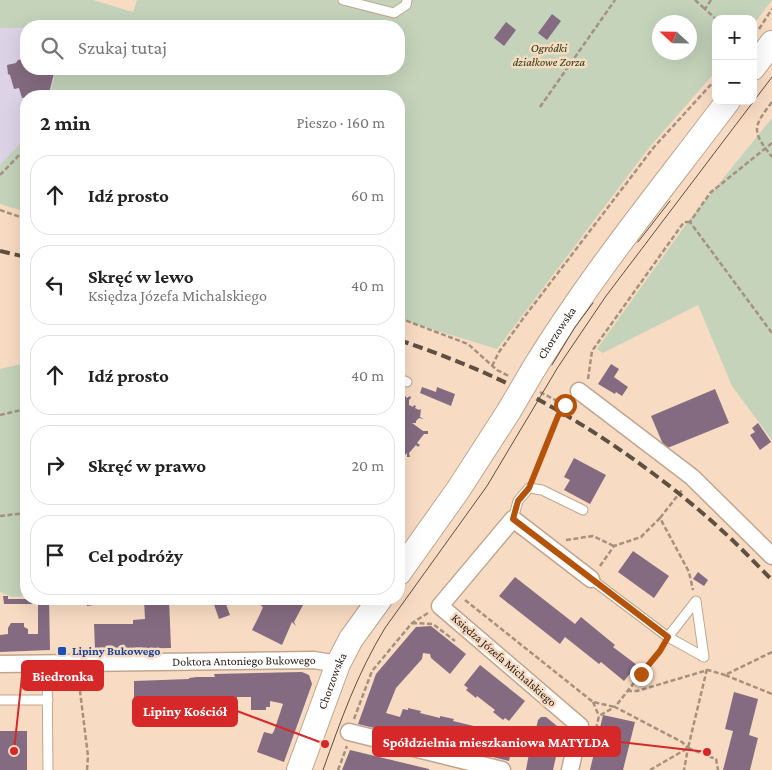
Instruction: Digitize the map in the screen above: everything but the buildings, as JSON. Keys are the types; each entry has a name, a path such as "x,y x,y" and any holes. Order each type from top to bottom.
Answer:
{"street":[{"path":"756,60 765,36"},
{"name":"Chorzowska","path":"405,565 458,490 509,411 572,307 725,105"},
{"path":"580,392 692,477 772,556"},
{"path":"513,519 591,579"},
{"name":"Księdza Józefa Michalskiego","path":"513,519 440,606 580,726 570,770"},
{"name":"Chorzowska","path":"299,770 338,664 351,639 376,605"},
{"name":"Doktora Antoniego Bukowego","path":"0,664 52,669 314,660 338,664"},
{"path":"349,732 502,770"}],"lane":[{"path":"343,0 394,14 406,5 407,0"},
{"path":"513,519 518,501 529,488 542,490 583,510"},
{"path":"591,579 668,637 704,657"},
{"path":"668,637 696,601"},
{"path":"696,601 704,657"},
{"path":"48,770 48,700 52,669"},
{"path":"0,700 48,700"}],"path":[{"path":"540,107 615,0"},
{"path":"695,0 712,15"},
{"path":"705,8 711,0"},
{"path":"765,36 772,9"},
{"path":"492,366 499,352 524,316 654,147 712,83"},
{"path":"772,102 756,125 757,134 772,157"},
{"path":"690,222 710,193 772,144"},
{"path":"0,175 20,154"},
{"path":"0,210 20,217"},
{"path":"529,488 558,416 570,397 580,392 587,385 592,351 684,222 690,222"},
{"path":"690,222 772,333"},
{"path":"405,320 468,344 497,370"},
{"path":"0,414 20,410"},
{"path":"591,579 614,546 641,537 660,518 692,477"},
{"path":"0,516 20,514"},
{"path":"660,518 688,572 696,601"},
{"path":"544,543 593,536 614,546"},
{"path":"453,590 592,702 599,716 595,734"},
{"path":"338,770 347,746 349,732 372,671 412,623 440,606"},
{"path":"412,623 433,624 455,641"},
{"path":"599,716 615,707 660,651 668,637"},
{"path":"725,676 772,652"},
{"path":"684,770 708,670 704,657"},
{"path":"52,669 80,691 88,756 87,770"},
{"path":"628,691 637,691 708,670 772,694"},
{"path":"592,702 615,707 682,742 688,748 716,760 718,770"},
{"path":"650,770 688,748"}],"shaded area":[{"path":"0,28 20,28 20,75 55,75 51,90 20,90 20,143 0,165"}],"green space":[{"name":"Ogródki działkowe Zorza","path":"0,0 93,0 133,12 137,0 772,0 757,20 757,15 712,15 712,76 648,149 497,349 405,321 405,90 51,90 55,75 405,75 405,20 20,20 20,28 0,28"},
{"path":"772,118 772,440 732,386 698,305 603,353 597,349 687,223"},
{"path":"20,143 20,210 0,204 0,165"},
{"path":"20,364 20,596 12,597 0,592 0,369"}],"tram line":[{"path":"405,600 487,486 558,367 606,296 772,77"},
{"path":"638,242 670,201"},
{"path":"552,365 575,327 593,303"},
{"path":"323,770 343,715 366,663 385,628 402,605"}],"railway":[{"path":"0,251 20,256"},
{"path":"405,342 497,378 581,424 633,459 684,497 729,537 772,580"}],"place":[{"name":"Lipiny Bukowego","path":"62,651"},
{"name":"Lipiny Kościół","path":"325,744"},
{"name":"Biedronka","path":"14,751"},
{"name":"Spółdzielnia mieszkaniowa MATYLDA","path":"707,752"}],"route":[{"path":"565,405 558,416 529,488 518,501 513,519 668,637 660,651 641,674"}]}
